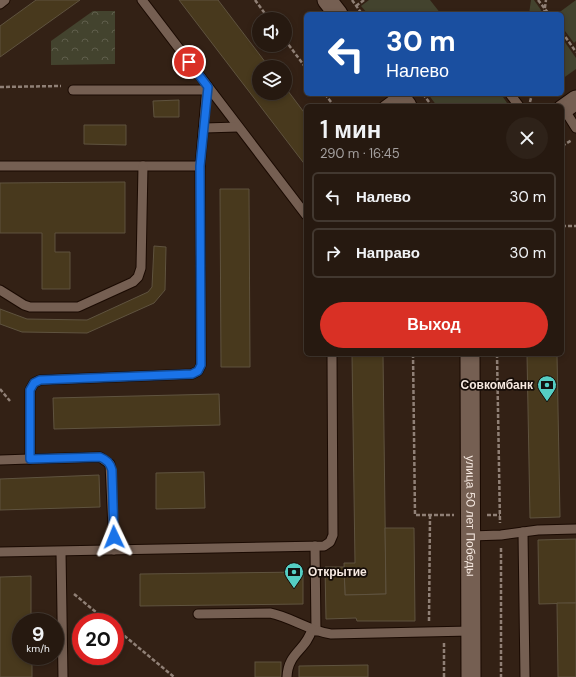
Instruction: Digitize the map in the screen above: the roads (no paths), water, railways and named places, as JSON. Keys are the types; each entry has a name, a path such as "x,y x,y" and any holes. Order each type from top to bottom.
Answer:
{"street":[{"path":"327,0 336,12"},
{"name":"улица 50 лет Победы","path":"470,356 471,677"}],"lane":[{"path":"0,4 5,0"},
{"path":"142,0 208,89 304,213"},
{"path":"73,90 208,89"},
{"path":"30,459 30,390 34,383 40,380 192,374 198,371 201,365 200,166 208,89"},
{"path":"567,106 576,128"},
{"path":"204,128 238,127"},
{"path":"0,166 200,166"},
{"path":"0,290 24,305 30,307 78,307 133,282 138,277 141,268 143,166"},
{"path":"0,552 324,546 330,542 333,535 332,356"},
{"path":"0,460 100,457 110,464 114,550"},
{"path":"471,536 576,529"},
{"path":"523,532 525,677"},
{"path":"287,677 289,662 309,639 314,630 315,546"},
{"path":"61,552 63,677"},
{"path":"198,614 270,613 279,615 314,630 331,634 471,631"}],"place":[{"name":"Совкомбанк","path":"547,402"},
{"name":"Открытие","path":"294,589"}]}
